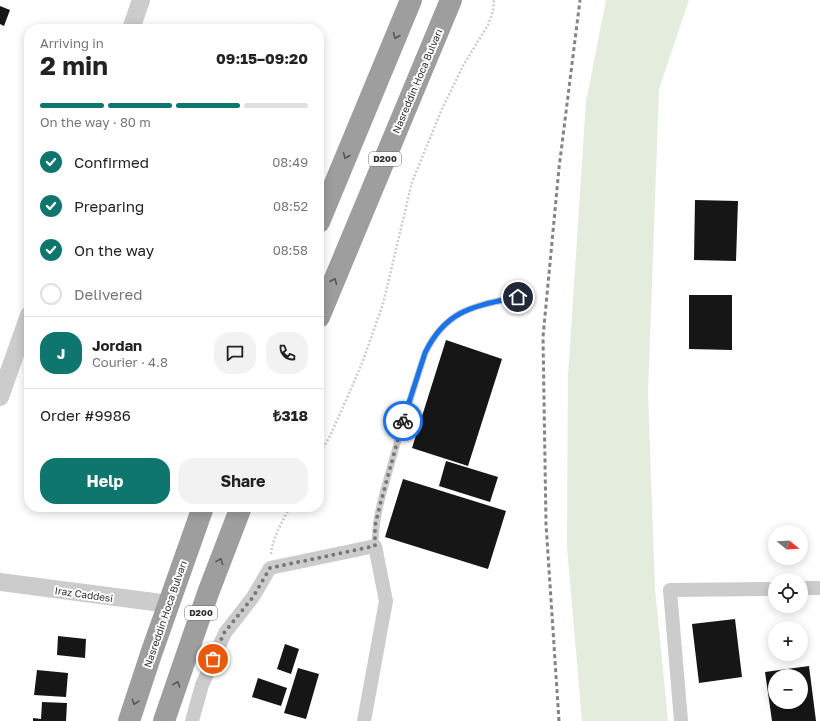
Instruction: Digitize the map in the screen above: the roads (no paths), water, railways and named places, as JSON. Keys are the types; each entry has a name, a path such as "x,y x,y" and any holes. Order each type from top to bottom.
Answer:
{"highway":[{"path":"324,210 411,0"},
{"name":"Nasreddin Hoca Bulvarı","path":"324,306 451,0"},
{"name":"Nasreddin Hoca Bulvarı","path":"129,721 202,512"},
{"name":"D200","path":"164,721 208,594 239,512"}],"street":[{"path":"133,24 141,0"},
{"path":"0,396 24,329"},
{"path":"192,721 202,686 224,633 253,597 270,568 375,546 386,601 364,721"},
{"name":"Iraz Caddesi","path":"0,582 169,604"},
{"path":"808,588 820,588"},
{"path":"681,721 670,590 768,589"}],"lane":[{"path":"375,546 375,526 402,423 425,353 430,344 443,326 459,314 477,305 518,297"}],"railway":[{"path":"559,721 546,524 543,337 559,168 580,0"}]}
